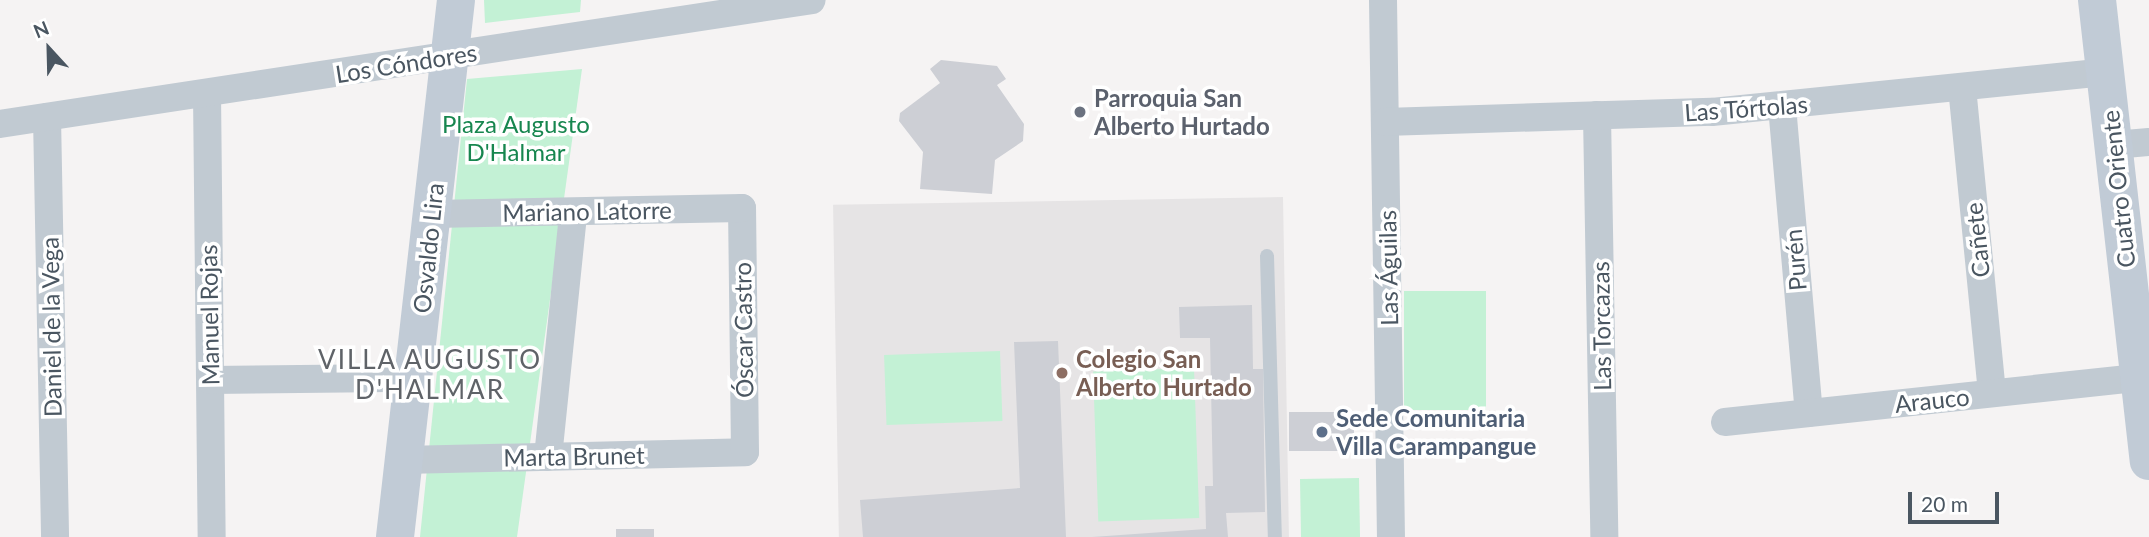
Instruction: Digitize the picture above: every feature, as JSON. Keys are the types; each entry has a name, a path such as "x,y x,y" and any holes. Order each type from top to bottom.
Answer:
{"street":[{"name":"Osvaldo Lira","path":"395,537 456,0"},
{"name":"Los Cóndores","path":"0,124 812,0"},
{"name":"Las Águilas","path":"1383,0 1391,537"},
{"name":"Cuatro Oriente","path":"2097,0 2105,72 2131,144 2140,378 2149,461"},
{"name":"Las Tórtolas","path":"1385,122 1712,112 2105,72"},
{"name":"Cañete","path":"1962,87 1992,393"},
{"name":"Manuel Rojas","path":"206,93 212,537"},
{"name":"Purén","path":"1782,106 1809,413"},
{"name":"Las Torcazas","path":"1597,115 1604,537"},
{"name":"Daniel de la Vega","path":"47,117 55,537"},
{"name":"Mariano Latorre","path":"432,214 742,208"},
{"name":"Óscar Castro","path":"742,208 745,452"},
{"path":"548,457 573,213"},
{"path":"210,380 413,378"},
{"name":"Arauco","path":"1725,422 2140,378"},
{"name":"Marta Brunet","path":"404,460 745,452"}],"lane":[{"path":"1267,256 1275,537"}],"shaded area":[{"name":"Colegio San Alberto Hurtado","path":"1283,197 1289,537 839,537 833,205"}],"green space":[{"path":"484,0 581,0 580,12 485,23"},
{"name":"Plaza Augusto D'Halmar","path":"582,69 517,537 420,537 467,79"},
{"path":"1404,291 1486,291 1486,410 1404,410"},
{"path":"1000,351 1002,421 887,425 884,355"},
{"path":"1194,368 1199,518 1098,521 1093,372"},
{"path":"1359,478 1360,537 1301,537 1300,479"}],"building":[{"path":"941,60 997,66 1006,79 997,85 1024,124 1023,141 995,160 992,194 920,189 923,152 899,121 900,113 940,83 930,69"},
{"path":"1252,305 1253,369 1263,369 1265,512 1226,513 1228,537 1092,537 1206,529 1205,486 1213,486 1210,338 1180,338 1179,307"},
{"path":"1058,341 1066,537 863,537 860,500 1020,488 1014,342"},
{"name":"Sede Comunitaria Villa Carampangue","path":"1289,412 1354,412 1354,451 1289,451"},
{"path":"616,529 654,529 654,537 616,537"}],"place":[{"name":"Parroquia San Alberto Hurtado","path":"1080,112"},
{"name":"Colegio San Alberto Hurtado","path":"1062,373"},
{"name":"Sede Comunitaria Villa Carampangue","path":"1322,432"}],"district":[{"name":"VILLA AUGUSTO D'HALMAR","path":"430,375"}]}
